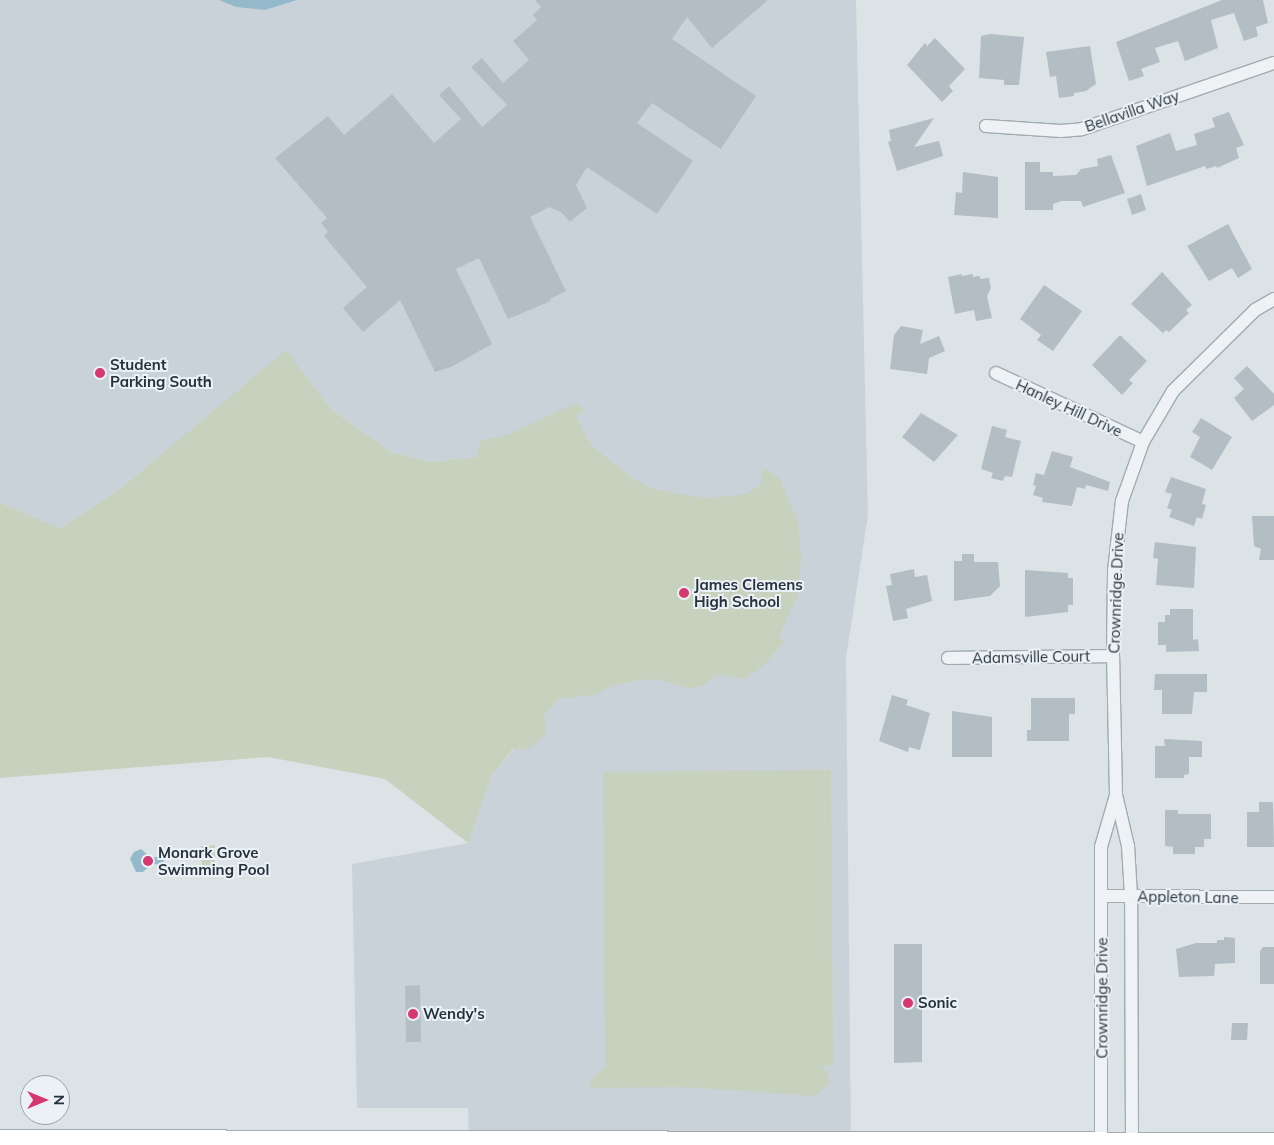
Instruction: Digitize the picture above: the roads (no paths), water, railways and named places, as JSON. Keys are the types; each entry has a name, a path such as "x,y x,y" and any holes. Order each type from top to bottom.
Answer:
{"main road":[{"path":"0,1139 1102,1144 1274,1142"}],"street":[{"name":"Bellavilla Way","path":"986,126 1061,132 1082,129 1274,63"},
{"name":"Crownridge Drive","path":"1132,1144 1131,896 1128,846 1116,795 1113,656 1117,538 1122,501 1143,442 1173,391 1255,310 1274,299"},
{"name":"Hanley Hill Drive","path":"996,374 1143,442"},
{"name":"Adamsville Court","path":"948,658 1113,656"},
{"name":"Crownridge Drive","path":"1102,1144 1101,847 1116,795"},
{"name":"Appleton Lane","path":"1101,896 1274,897"}],"water":[{"path":"219,0 297,0 265,10 236,7"},
{"name":"Monark Grove Swimming Pool","path":"141,849 150,857 163,857 164,865 152,864 143,872 136,872 130,859 134,852"}],"place":[{"name":"Student Parking South","path":"100,373"},
{"name":"James Clemens High School","path":"684,593"},
{"name":"Monark Grove Swimming Pool","path":"148,861"},
{"name":"Sonic","path":"908,1003"},
{"name":"Wendy's","path":"413,1014"}]}
